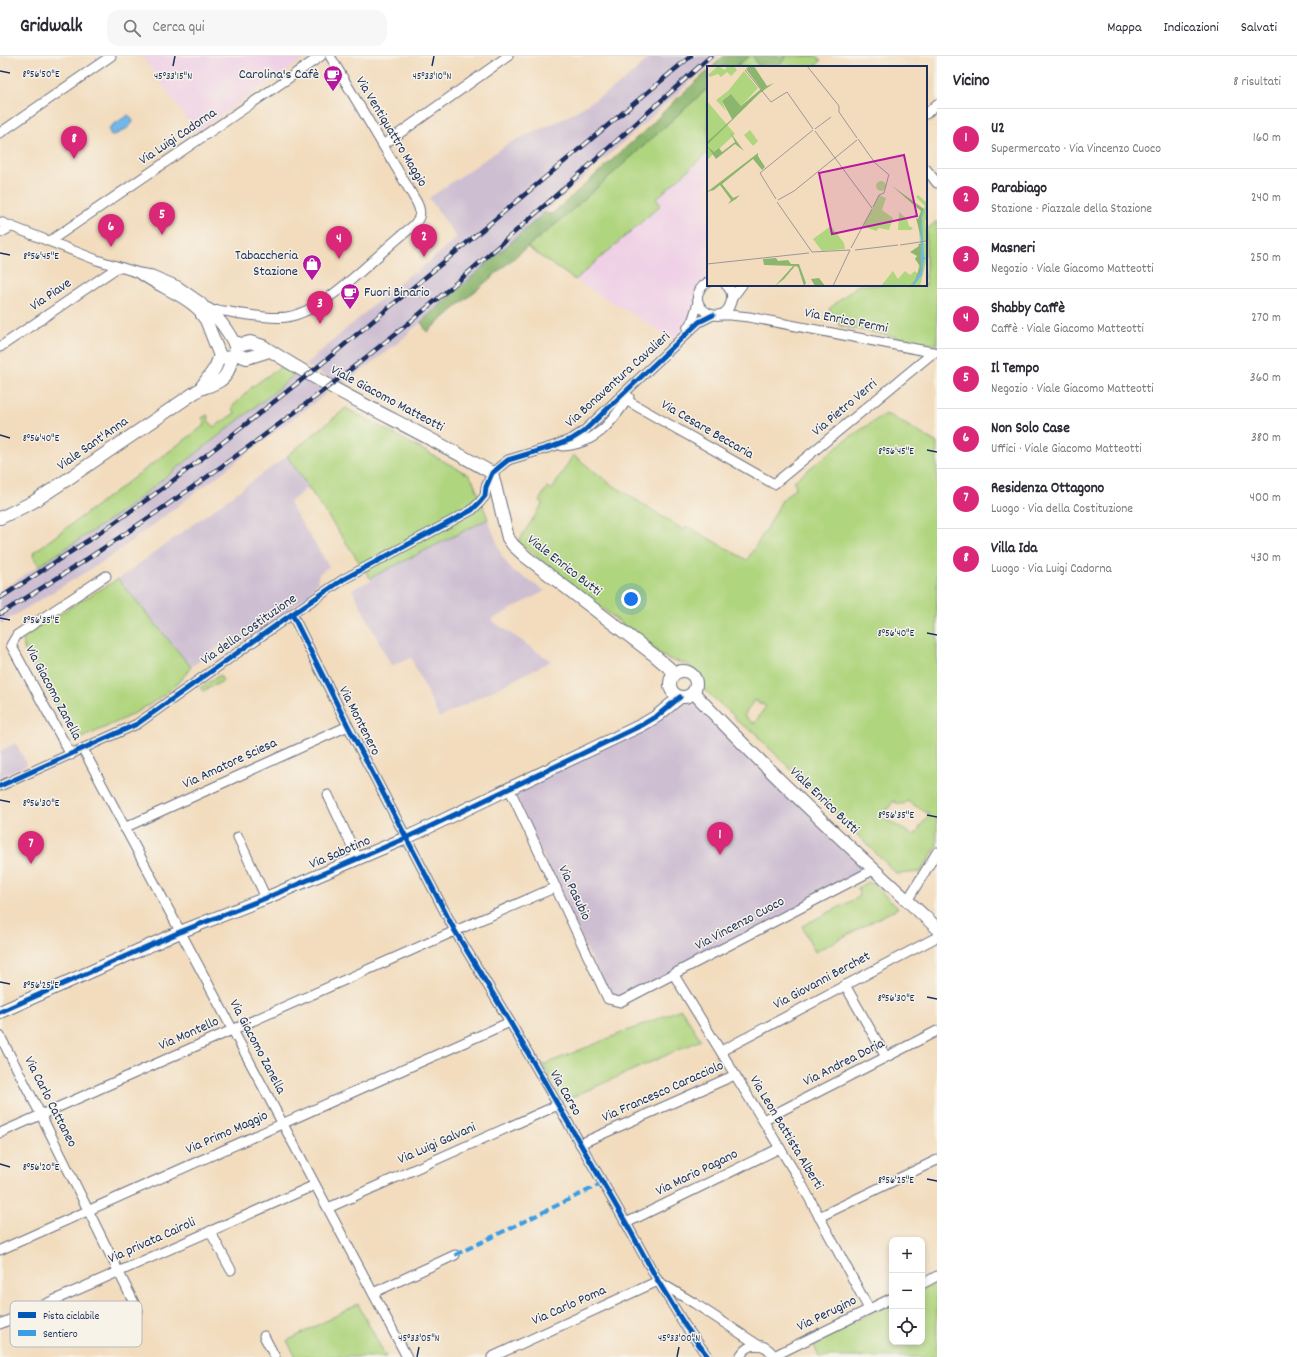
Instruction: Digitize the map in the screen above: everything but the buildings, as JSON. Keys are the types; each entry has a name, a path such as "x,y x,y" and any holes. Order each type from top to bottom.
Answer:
{"street":[{"path":"0,132 111,56"},
{"name":"Via Luigi Cadorna","path":"50,241 321,56"},
{"name":"Via Ventiquattro Maggio","path":"207,312 218,310 270,318 287,317 301,313 316,306 355,276 417,222 420,216 420,209 416,201 330,56"},
{"path":"383,145 508,56"},
{"path":"927,113 937,104"},
{"path":"927,170 937,183"},
{"path":"0,222 96,260 139,274 152,275 178,286 201,302 230,352"},
{"path":"0,233 11,227"},
{"name":"Via Piave","path":"0,347 118,267"},
{"name":"Via Bonaventura Cavalieri","path":"680,340 693,319 698,303 698,294 700,289 707,283"},
{"path":"727,286 731,292 732,299"},
{"name":"Via Bonaventura Cavalieri","path":"492,473 508,460 554,446 575,445 587,441 598,434 609,424 623,399 643,375 699,322 728,309 732,299 741,286"},
{"name":"Via Enrico Fermi","path":"732,299 738,311 750,317"},
{"path":"698,303 702,310 715,315"},
{"path":"207,312 206,320 230,352"},
{"name":"Via Enrico Fermi","path":"715,315 750,317 936,352"},
{"name":"Viale Giacomo Matteotti","path":"230,352 243,344 250,342 263,346 343,393 492,473"},
{"name":"Viale Sant'Anna","path":"0,518 33,502 200,389 217,383 224,378 229,372 230,352"},
{"name":"Via Pietro Verri","path":"774,484 936,352"},
{"name":"Via Cesare Beccaria","path":"623,399 774,484"},
{"name":"Via della Costituzione","path":"0,786 137,724 292,614 352,574 472,510 485,496 486,487 492,473"},
{"name":"Viale Enrico Butti","path":"492,473 508,538 513,545 526,557 648,650 675,673"},
{"name":"Via Giacomo Zanella","path":"70,755 11,645 17,635 106,576"},
{"name":"Via Montenero","path":"292,614 406,838"},
{"path":"685,671 691,673 696,682 693,692 690,695 680,697 672,691 669,686 672,676 675,673 685,671"},
{"name":"Viale Enrico Butti","path":"693,692 873,870 937,928"},
{"name":"Via Sabotino","path":"0,1012 180,932 266,898 406,838 642,725 657,716 680,697"},
{"name":"Via Amatore Sciesa","path":"124,828 348,726"},
{"name":"Via Giacomo Zanella","path":"82,750 407,1357"},
{"name":"Via Pasubio","path":"509,788 608,999 620,1002"},
{"path":"328,795 358,859"},
{"path":"238,837 266,898"},
{"name":"Via Carso","path":"406,838 455,931 510,1022 658,1281 686,1327 708,1357"},
{"path":"907,900 937,852"},
{"name":"Via Vincenzo Cuoco","path":"620,1002 873,870"},
{"name":"Via Montello","path":"0,1133 455,931 556,888"},
{"name":"Via Giovanni Berchet","path":"721,1051 937,936"},
{"name":"Via Leon Battista Alberti","path":"674,974 800,1181 869,1309"},
{"path":"845,985 886,1057"},
{"name":"Via Primo Maggio","path":"0,1250 510,1022"},
{"name":"Via Andrea Doria","path":"763,1120 937,1031"},
{"name":"Via Carlo Cattaneo","path":"0,1036 133,1301"},
{"name":"Via Francesco Caracciolo","path":"580,1144 735,1075"},
{"name":"Via Luigi Galvani","path":"328,1208 558,1105"},
{"name":"Via Mario Pagano","path":"626,1223 780,1148"},
{"path":"820,1217 937,1160"},
{"name":"Via privata Cairoli","path":"52,1301 315,1185"},
{"path":"210,1231 230,1270"},
{"path":"373,1293 455,1255"},
{"path":"925,1282 937,1276"},
{"name":"Via Carso","path":"658,1281 758,1345 767,1348 774,1356"},
{"name":"Via Carlo Poma","path":"492,1357 658,1281"},
{"name":"Via Perugino","path":"774,1356 889,1299"},
{"name":"Via privata Cairoli","path":"0,1324 10,1320"},
{"path":"264,1336 275,1357"},
{"path":"740,1357 743,1351 747,1348 758,1345"}],"shaded area":[{"path":"142,56 304,56 302,60 196,132"},
{"path":"652,56 719,56 400,341 346,383 339,384 305,365 398,284 413,272 415,273 457,238 429,198 509,143 563,119 616,87"},
{"path":"707,153 707,282 696,302 684,330 677,341 575,280 661,205 656,199"},
{"path":"295,374 327,393 109,558 0,624 0,591 123,511"},
{"path":"287,456 308,487 289,503 329,566 319,574 317,583 308,596 234,648 228,640 191,667 118,579"},
{"path":"488,519 502,556 511,569 545,591 491,620 551,661 439,718 411,658 391,666 352,589 371,581 370,578"},
{"path":"691,697 870,870 619,1000 609,997 512,789 680,699"},
{"path":"16,743 27,765 0,777 0,751"}],"green space":[{"path":"724,56 750,56 735,66 713,66"},
{"path":"750,56 753,56 758,66 735,66"},
{"path":"753,56 787,56 779,66 758,66"},
{"path":"787,56 817,56 821,61 816,66 779,66"},
{"path":"707,72 707,89 562,219 427,332 421,322 544,213 552,214 651,125 672,103"},
{"path":"707,89 707,153 656,199 661,205 575,280 527,247 562,219"},
{"path":"937,221 937,345 840,326 829,309 857,286 927,286 927,229"},
{"path":"280,367 295,374 123,511 39,566 33,556 34,552 206,424 202,418 207,415 209,418 208,420 214,427 235,413 232,408 234,405 252,387"},
{"path":"346,408 469,475 473,481 488,519 370,578 287,456"},
{"path":"885,414 893,417 937,443 937,846 921,872 897,874 757,736 758,734 739,723 733,715 701,687 692,668 688,665 664,657 518,542 543,503 539,501 547,487 552,490 573,455 611,484 684,530 687,526 747,560 770,523 782,500 796,487 794,481 844,441","holes":["754,700 766,706 754,724 744,716","893,801 899,804 904,804 907,801 929,814 914,836 882,817"]},
{"path":"118,579 191,667 168,692 154,702 75,741 24,649 23,636"},
{"path":"220,675 223,681 203,691 200,688"},
{"path":"867,882 873,884 898,908 815,952 802,926 859,897 858,888"},
{"path":"681,1009 701,1040 563,1101 543,1065"},
{"path":"937,1283 937,1357 819,1357 812,1341 889,1305 889,1345 925,1345 925,1289"},
{"path":"358,1304 386,1357 296,1357 287,1341"}],"water":[{"path":"128,115 132,118 133,122 126,129 111,135 109,131 110,127"}],"railway":[{"path":"0,598 104,530 166,486 222,443 314,370 691,56"},
{"path":"0,614 81,563 164,507 246,449 365,358 482,261 711,56"}],"marked path":[{"path":"455,1255 603,1183"}],"cycle path":[{"path":"0,786 137,724 344,579 472,510 485,496 486,487 492,473 508,460 554,446 572,439 583,432 699,322 713,315"},
{"path":"292,614 348,726 455,931 510,1022 658,1281 686,1327 708,1357"},
{"path":"0,1012 180,932 266,898 406,838 642,725 657,716 680,697"}],"place":[{"name":"Carolina's Cafè","path":"333,92"},
{"name":"Villa Ida","path":"74,159"},
{"name":"Il Tempo","path":"162,235"},
{"name":"Non Solo Case","path":"111,247"},
{"name":"Parabiago","path":"424,257"},
{"name":"Shabby Caffè","path":"339,259"},
{"name":"Tabaccheria Stazione","path":"312,281"},
{"name":"Fuori Binario","path":"350,310"},
{"name":"Masneri","path":"320,324"},
{"name":"U2","path":"720,855"},
{"name":"Residenza Ottagono","path":"31,864"}]}
